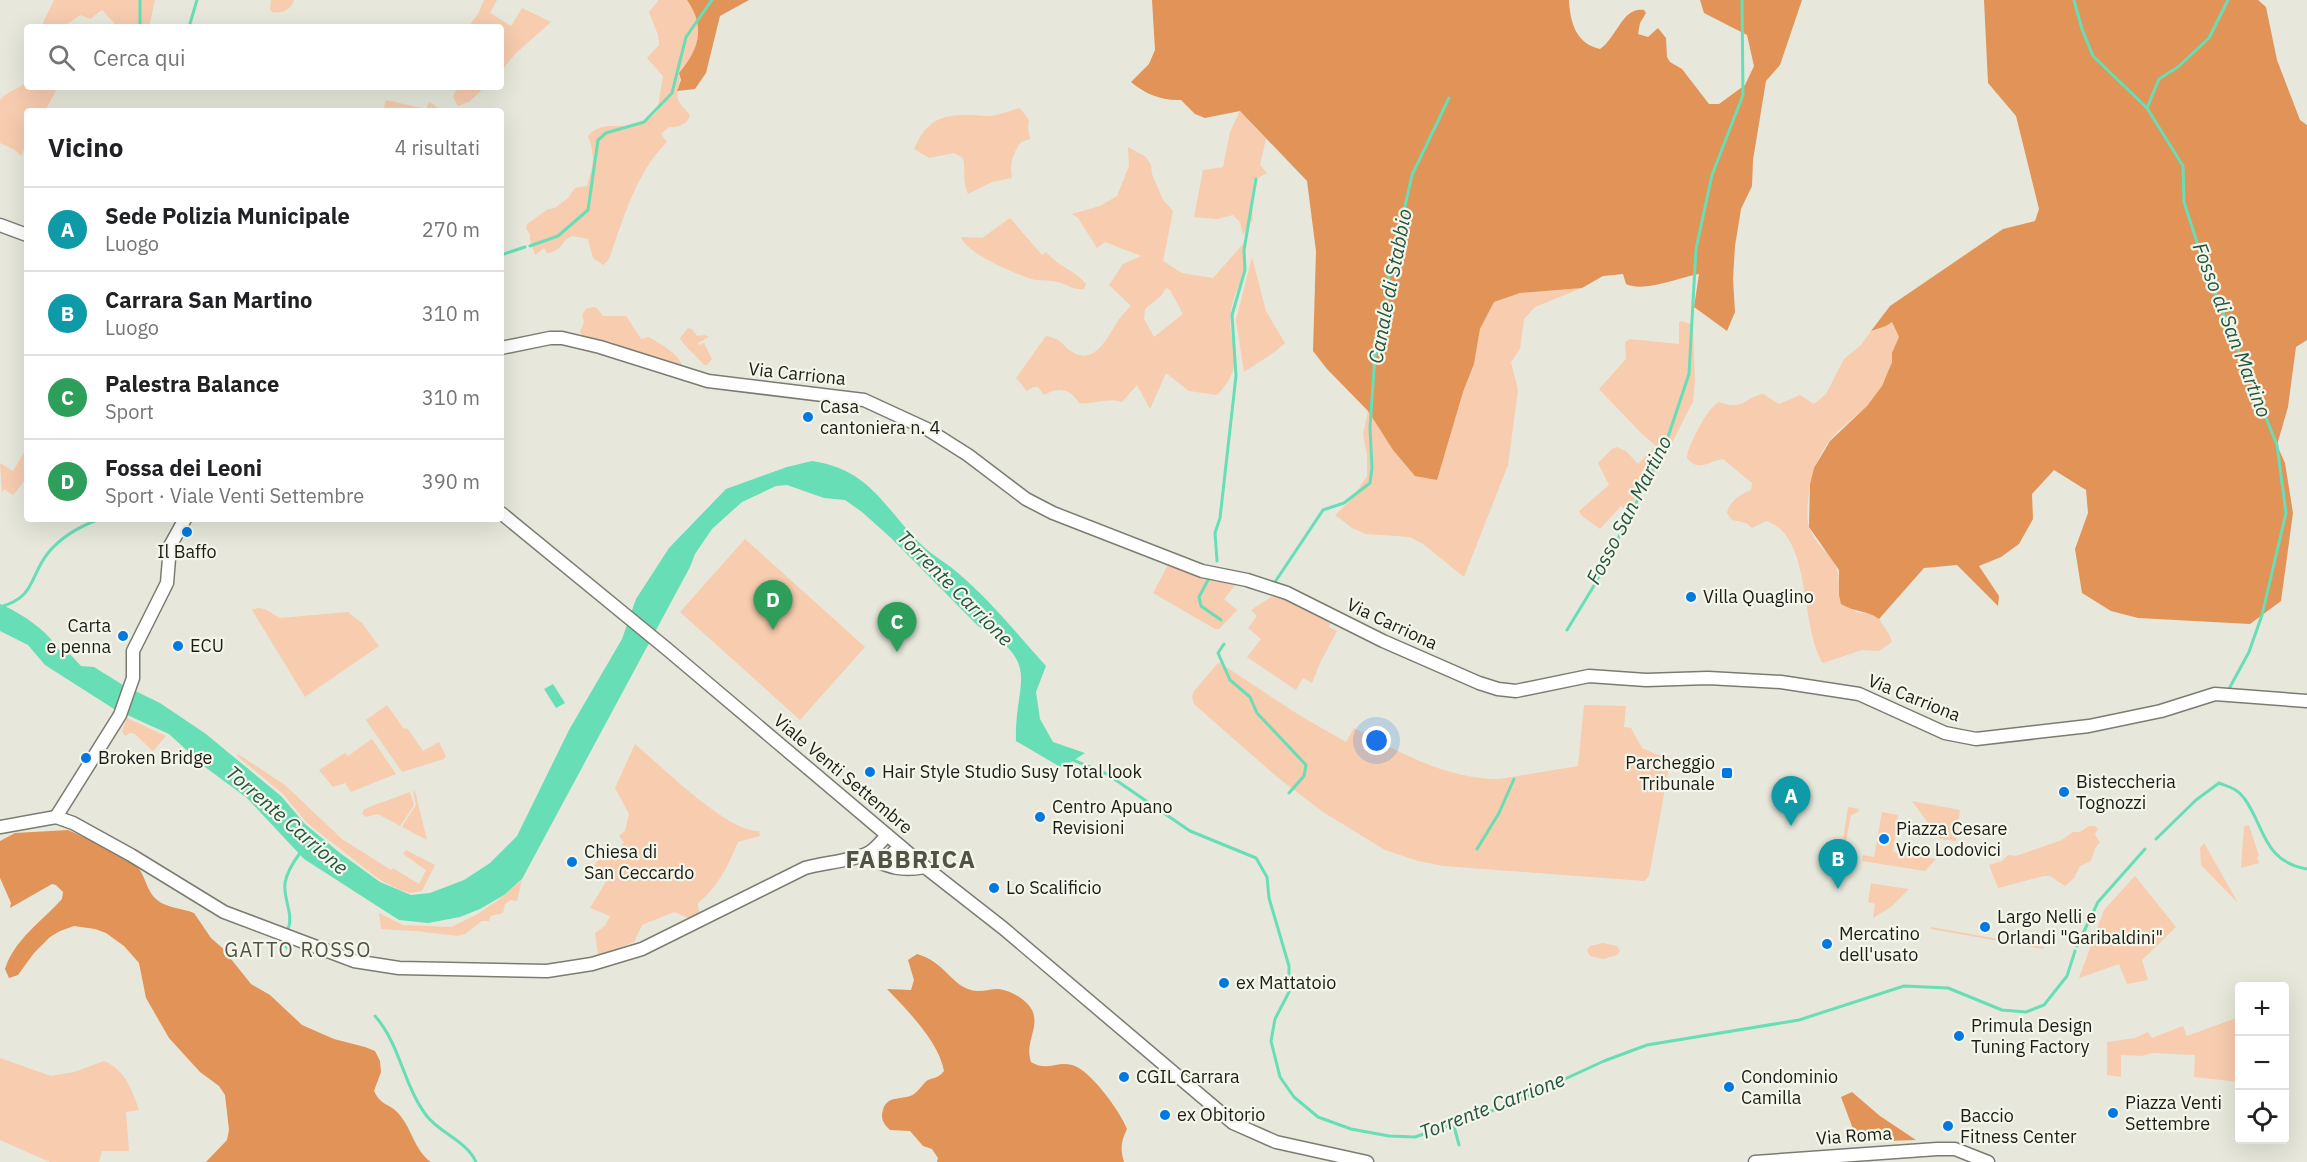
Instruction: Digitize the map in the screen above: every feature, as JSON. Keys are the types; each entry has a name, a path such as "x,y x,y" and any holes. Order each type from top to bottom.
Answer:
{"main road":[{"path":"0,225 24,234"},
{"name":"Via Carriona","path":"504,347 546,338 562,338 600,347 708,381 864,400 927,429 968,455 1026,499 1053,513 1202,571 1246,580 1287,593 1347,625 1472,680 1498,689 1516,691 1589,676 1646,680 1718,678 1781,682 1859,694 1945,733 1976,739 2089,726 2161,711 2215,694 2307,701"},
{"name":"Viale Venti Settembre","path":"504,515 925,867 1023,944 1233,1123 1276,1142 1367,1162"},
{"path":"56,817 120,715 133,678 134,651 167,583 170,546 183,522"},
{"path":"0,827 56,817 73,823 131,855 213,906 263,928 354,961 399,968 451,970 547,971 574,968 617,958 642,949 805,868 863,856 888,858 900,846"},
{"path":"863,856 877,847 887,835"},
{"path":"863,856 887,866 906,870 925,867"},
{"name":"Via Roma","path":"1755,1162 1955,1149 1988,1162"}],"shaded area":[{"path":"54,0 155,0 150,24 115,24 102,10 90,19 80,15 67,24 42,24"},
{"path":"271,0 294,0 283,12 272,12"},
{"path":"484,0 497,0 490,13 511,26 522,8 551,22 516,53 504,67 504,24 470,24"},
{"path":"659,0 687,0 697,20 698,38 691,56 679,73 677,93 679,101 690,116 689,119 679,126 669,127 661,134 667,142 656,154 639,182 609,259 603,265 593,258 588,239 573,236 566,239 553,252 547,253 544,248 535,255 530,234 526,229 527,224 548,209 555,208 568,198 575,188 587,186 593,161 588,136 603,127 638,124 657,112 663,76 647,58 659,45 658,35 649,12"},
{"path":"687,0 749,0 720,16 706,73 695,89 677,91 681,80 679,73 691,56 698,38 697,20"},
{"path":"1152,0 1569,0 1576,31 1585,42 1600,49 1625,17 1637,10 1644,10 1646,13 1640,23 1638,34 1648,37 1658,28 1666,38 1667,57 1670,62 1682,69 1709,104 1719,104 1745,85 1754,66 1747,35 1704,13 1700,0 1802,0 1780,65 1766,81 1753,160 1752,186 1741,209 1735,246 1733,279 1735,312 1727,331 1694,307 1699,274 1642,287 1626,284 1623,274 1603,276 1582,288 1520,293 1494,302 1480,329 1474,364 1463,392 1437,480 1415,476 1393,450 1368,411 1327,369 1313,351 1316,251 1307,181 1240,111 1205,118 1195,114 1181,100 1154,96 1131,82 1149,64 1155,50"},
{"path":"1984,0 2258,0 2266,7 2277,60 2300,120 2307,125 2307,340 2296,347 2288,407 2277,445 2285,463 2293,513 2281,601 2250,624 2138,618 2111,611 2082,593 2075,549 2088,513 2086,490 2054,470 2032,494 2033,519 2019,544 2001,557 1979,566 1999,596 1998,606 1957,565 1924,568 1879,619 1841,604 1839,570 1809,527 1810,484 1814,468 1830,441 1867,406 1882,386 1892,362 1892,353 1899,337 1892,322 1871,331 1890,306 2003,229 2035,221 2039,209 2016,116 1988,83"},
{"path":"24,84 24,90 56,90 47,108 24,108 24,150 21,156 15,150 0,143 0,100"},
{"path":"456,90 482,90 469,102 458,106 453,97"},
{"path":"386,100 422,108 384,108"},
{"path":"429,102 436,108 426,108"},
{"path":"1020,108 1029,120 1030,139 1021,142 1016,150 1011,163 1012,178 992,182 968,194 963,158 954,153 929,158 914,149 920,137 935,121 964,115 992,116"},
{"path":"1240,111 1266,139 1260,165 1267,173 1254,180 1251,199 1253,219 1243,235 1240,222 1233,215 1217,219 1194,217 1203,170 1223,167 1230,132"},
{"path":"1128,147 1146,157 1163,200 1173,211 1163,261 1182,273 1213,278 1245,242 1243,271 1231,311 1230,323 1235,362 1232,372 1227,383 1217,395 1189,391 1166,373 1150,409 1137,385 1122,402 1111,400 1079,403 1072,394 1063,390 1044,395 1038,387 1027,391 1016,378 1046,336 1060,341 1074,353 1088,355 1100,348 1119,319 1131,306 1109,285 1123,264 1141,256 1105,242 1097,248 1078,218 1072,214 1100,206 1117,196 1129,166","holes":["1166,288 1170,290 1183,314 1154,337 1144,319 1145,309 1161,296"]},
{"path":"1010,218 1042,255 1046,252 1082,280 1086,284 1084,289 1054,281 1032,279 1012,272 980,256 961,237 982,238"},
{"path":"1252,257 1266,311 1285,343 1244,372 1236,320"},
{"path":"1582,288 1535,307 1524,319 1520,349 1511,362 1518,390 1508,465 1464,577 1423,544 1410,537 1366,534 1352,528 1335,515 1351,500 1367,476 1367,455 1363,434 1368,411 1393,450 1463,392 1474,364 1480,329 1494,302 1520,293"},
{"path":"594,307 603,316 626,316 641,339 649,337 670,351 679,360 684,371 679,377 667,376 614,343 603,340 592,342 584,338 580,332 584,322 582,315 586,309"},
{"path":"1891,321 1899,337 1885,379 1869,404 1836,433 1822,452 1810,484 1807,514 1809,527 1814,537 1834,563 1839,581 1839,595 1856,612 1872,614 1879,619 1892,642 1879,651 1862,650 1823,663 1816,647 1798,563 1791,544 1781,530 1766,521 1752,528 1746,523 1732,520 1727,513 1730,505 1739,496 1751,490 1752,483 1723,459 1696,465 1687,458 1688,451 1705,417 1719,402 1734,405 1763,394 1779,404 1800,395 1814,404 1826,394 1844,359 1861,345 1871,331 1886,326"},
{"path":"1679,322 1693,325 1695,381 1693,401 1664,459 1627,511 1621,506 1600,529 1582,516 1579,511 1609,485 1598,463 1617,447 1626,451 1638,464 1656,446 1599,389 1626,359 1625,342 1630,339 1679,344"},
{"path":"688,328 692,329 697,336 709,337 698,343 699,345 704,343 712,359 707,365 704,365 680,338"},
{"path":"24,453 24,482 13,495 4,489 2,493 0,463 13,471"},
{"path":"745,539 865,647 800,720 680,612"},
{"path":"1168,565 1236,584 1224,599 1237,610 1219,629 1215,629 1153,593"},
{"path":"1277,595 1286,597 1331,622 1329,627 1337,631 1312,683 1303,678 1296,690 1247,657 1261,639 1248,628 1257,616 1251,610"},
{"path":"265,609 280,618 348,612 362,623 379,646 305,697 252,610"},
{"path":"1220,663 1299,715 1346,742 1354,728 1424,763 1461,775 1479,778 1499,779 1578,766 1584,705 1626,706 1624,727 1631,728 1642,748 1658,755 1671,757 1649,876 1644,881 1444,866 1418,861 1385,850 1323,812 1277,777 1194,704 1192,696 1194,691"},
{"path":"387,705 423,751 439,742 446,756 444,759 402,772 366,720"},
{"path":"127,718 166,736 153,751 135,734 130,733 125,736 122,731"},
{"path":"372,739 396,774 351,792 345,783 333,787 319,770 345,753 348,756"},
{"path":"635,744 713,810 746,829 759,831 760,836 738,842 722,876 698,903 701,914 691,919 674,912 642,925 634,942 602,955 598,954 595,933 605,926 610,916 590,908 607,880 591,870 606,849 615,855 624,842 619,836 625,831 629,814 615,788"},
{"path":"238,754 285,785 342,839 391,870 393,868 419,884 426,870 403,854 406,850 435,865 422,891 410,893 380,880 307,823 283,794 237,756"},
{"path":"415,791 427,840 402,827 416,805 413,792"},
{"path":"410,792 414,805 400,826 378,814 366,817 362,814 364,809"},
{"path":"1912,801 1960,810 1956,841 1940,839"},
{"path":"1848,807 1859,809 1851,815 1844,852 1854,855 1852,861 1840,859"},
{"path":"1882,812 1898,815 1893,852 1936,859 1925,871 1862,861 1863,855 1874,857"},
{"path":"2249,825 2259,863 2241,868 2244,826"},
{"path":"2089,826 2098,828 2095,835 2100,842 2095,848 2091,861 2080,866 2074,878 2065,886 2050,876 2044,876 1998,888 1989,865 2002,861 2008,855 2016,856 2062,840 2073,832 2080,832"},
{"path":"68,830 111,849 134,864 141,872 152,895 160,902 194,913 211,938 227,952 251,984 270,995 302,1025 334,1039 375,1051 380,1061 381,1072 374,1091 382,1102 395,1110 403,1119 417,1145 431,1162 206,1162 227,1140 229,1130 225,1095 219,1086 200,1072 169,1038 146,998 139,963 124,946 106,933 74,926 50,937 34,953 18,975 9,978 5,969 15,949 29,931 62,899 63,892 52,884 10,908 11,903 0,878 0,841 15,833"},
{"path":"2204,843 2238,903 2201,865 2200,848"},
{"path":"2135,876 2176,927 2142,960 2148,980 2127,984 2119,964 2079,978 2104,910"},
{"path":"522,880 517,901 510,900 505,904 503,913 491,916 489,921 482,921 465,934 458,936 381,929 379,913 403,925 451,927 476,915"},
{"path":"1871,883 1909,889 1891,907 1873,918 1875,904 1868,902"},
{"path":"1931,927 2044,947 2044,949 1931,929"},
{"path":"1603,943 1617,946 1620,951 1617,955 1603,959 1590,956 1587,951 1590,946"},
{"path":"917,954 934,962 964,987 978,991 1003,990 1015,994 1029,1006 1034,1016 1029,1049 1031,1062 1042,1066 1072,1065 1096,1083 1112,1103 1127,1129 1122,1145 1124,1162 937,1162 938,1158 932,1149 923,1146 910,1131 890,1130 882,1119 885,1105 892,1100 914,1094 926,1081 944,1071 936,1049 929,1038 887,989 911,990 914,980 908,960"},
{"path":"2235,1018 2235,1082 2194,1077 2195,1055 2152,1053 2142,1056 2121,1055 2121,1077 2107,1075 2107,1042 2135,1038 2148,1032 2152,1038 2183,1026 2187,1036"},
{"path":"0,1058 51,1076 74,1072 104,1061 111,1065 127,1081 139,1110 126,1112 129,1151 102,1151 99,1162 50,1162 0,1140"},
{"path":"1852,1092 1880,1116 1916,1140 1858,1142 1841,1097"}],"water":[{"path":"812,461 850,473 864,483 925,548 970,583 993,606 1046,666 1036,692 1040,719 1053,742 1085,753 1062,768 1016,741 1021,676 1018,664 1011,652 998,639 978,626 862,512 845,500 824,498 787,485 776,486 742,502 712,529 695,554 522,879 504,895 460,917 428,923 399,920 304,859 247,798 205,767 169,734 114,709 45,665 28,645 0,631 0,604 33,623 59,650 68,652 81,666 94,667 123,685 160,703 206,734 281,796 305,824 380,882 411,895 430,893 464,880 490,863 517,836 569,730 622,639 636,599 669,548 726,489 787,467"},
{"path":"553,684 565,703 556,708 544,689"}],"waterway":[{"path":"140,0 140,24"},
{"path":"190,24 197,0"},
{"path":"530,246 558,236 588,210 598,140 606,133 644,122 672,93 686,37 712,0"},
{"name":"Fosso San Martino","path":"1567,630 1595,584 1665,446 1689,374 1696,249 1712,175 1743,95 1742,0"},
{"name":"Fosso di San Martino","path":"2074,0 2093,56 2147,108 2183,166 2184,202 2206,270 2277,445 2286,513 2262,615 2249,652 2230,687"},
{"path":"2147,108 2159,79 2178,67 2209,38 2228,0"},
{"name":"Canale di Stabbio","path":"1273,585 1323,510 1344,503 1370,483 1372,468 1370,428 1375,355 1386,314 1387,286 1412,175 1449,98"},
{"name":"Canale di Stabbio","path":"1217,561 1215,533 1220,518 1236,376 1232,315 1245,270 1244,250 1256,179"},
{"path":"504,254 525,247"},
{"path":"0,607 12,603 26,592 42,562 59,542 78,528 93,522"},
{"name":"Canale di Stabbio","path":"1208,580 1199,597 1201,606 1221,620"},
{"name":"Canale di Stabbio","path":"1224,644 1218,653 1230,680 1250,697 1257,713 1306,765 1304,776 1289,793"},
{"name":"Torrente Carrione","path":"1073,760 1107,774 1190,831 1256,858 1267,877 1269,898 1289,966 1289,992 1275,1019 1271,1041 1280,1077 1294,1097 1318,1117 1351,1129 1389,1136 1415,1137 1506,1106 1604,1061 1647,1045 1799,1020 1904,986 1948,988 2002,1010 2026,1012 2044,1005 2067,976 2075,951"},
{"name":"Fosso San Martino","path":"1477,849 1499,813 1514,779"},
{"name":"Torrente Carrione","path":"2156,839 2196,800 2219,783 2242,795 2266,841 2281,858 2292,865 2307,869"},
{"name":"Torrente Carrione","path":"2077,946 2098,902 2145,849"},
{"path":"288,930 290,918 285,883 300,853"},
{"path":"284,942 287,948"},
{"path":"375,1016 390,1039 418,1103 426,1115 466,1148 476,1162"},
{"path":"1454,1126 1459,1145"}],"place":[{"name":"Casa cantoniera n. 4","path":"808,417"},
{"name":"Il Baffo","path":"187,532"},
{"name":"Villa Quaglino","path":"1691,597"},
{"name":"Fossa dei Leoni","path":"773,630"},
{"name":"Carta e penna","path":"123,636"},
{"name":"ECU","path":"178,646"},
{"name":"Palestra Balance","path":"897,652"},
{"name":"Broken Bridge","path":"86,758"},
{"name":"Hair Style Studio Susy Total look","path":"870,772"},
{"name":"Parcheggio Tribunale","path":"1727,773"},
{"name":"Bisteccheria Tognozzi","path":"2064,792"},
{"name":"Centro Apuano Revisioni","path":"1040,817"},
{"name":"Sede Polizia Municipale","path":"1791,826"},
{"name":"Piazza Cesare Vico Lodovici","path":"1884,839"},
{"name":"Chiesa di San Ceccardo","path":"572,862"},
{"name":"Lo Scalificio","path":"994,888"},
{"name":"Carrara San Martino","path":"1838,889"},
{"name":"Largo Nelli e Orlandi \"Garibaldini\"","path":"1985,927"},
{"name":"Mercatino dell'usato","path":"1827,944"},
{"name":"ex Mattatoio","path":"1224,983"},
{"name":"Primula Design Tuning Factory","path":"1959,1036"},
{"name":"CGIL Carrara","path":"1124,1077"},
{"name":"Condominio Camilla","path":"1729,1087"},
{"name":"Piazza Venti Settembre","path":"2113,1113"},
{"name":"ex Obitorio","path":"1165,1115"},
{"name":"Baccio Fitness Center","path":"1948,1126"}],"district":[{"name":"FABBRICA","path":"911,860"},
{"name":"GATTO ROSSO","path":"298,950"}]}
